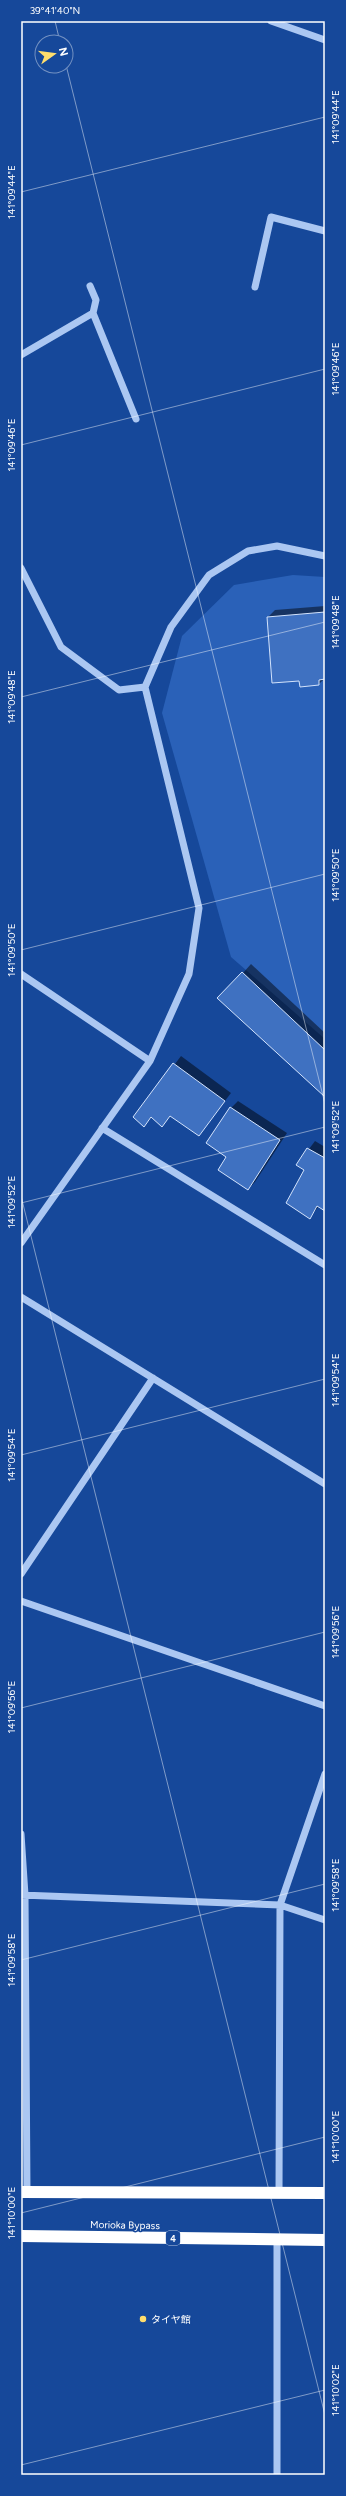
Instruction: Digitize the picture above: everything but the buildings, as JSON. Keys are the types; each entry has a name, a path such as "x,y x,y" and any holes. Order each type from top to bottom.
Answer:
{"highway":[{"path":"24,2192 325,2193"},
{"name":"Morioka Bypass","path":"21,2236 325,2240"}],"street":[{"path":"271,21 325,40"},
{"path":"255,287 271,217 325,231"},
{"path":"90,286 96,300 93,313 136,419"},
{"path":"21,355 93,313"},
{"path":"21,1243 150,1061 189,974 199,908 145,687 171,627 210,575 248,551 278,546 325,556"},
{"path":"21,568 61,646 118,690 145,687"},
{"path":"21,974 150,1061"},
{"path":"102,1128 325,1265"},
{"path":"21,1297 325,1484"},
{"path":"21,1574 153,1378"},
{"path":"21,1601 325,1706"},
{"path":"279,2194 280,1905 325,1774"},
{"path":"21,1834 23,1895 24,2192"},
{"path":"23,1895 280,1905 325,1920"},
{"path":"277,2240 277,2475"}],"shaded area":[{"path":"293,575 325,577 325,1039 231,957 162,713 182,636 234,585"}],"place":[{"name":"タイヤ館","path":"143,2319"}]}
